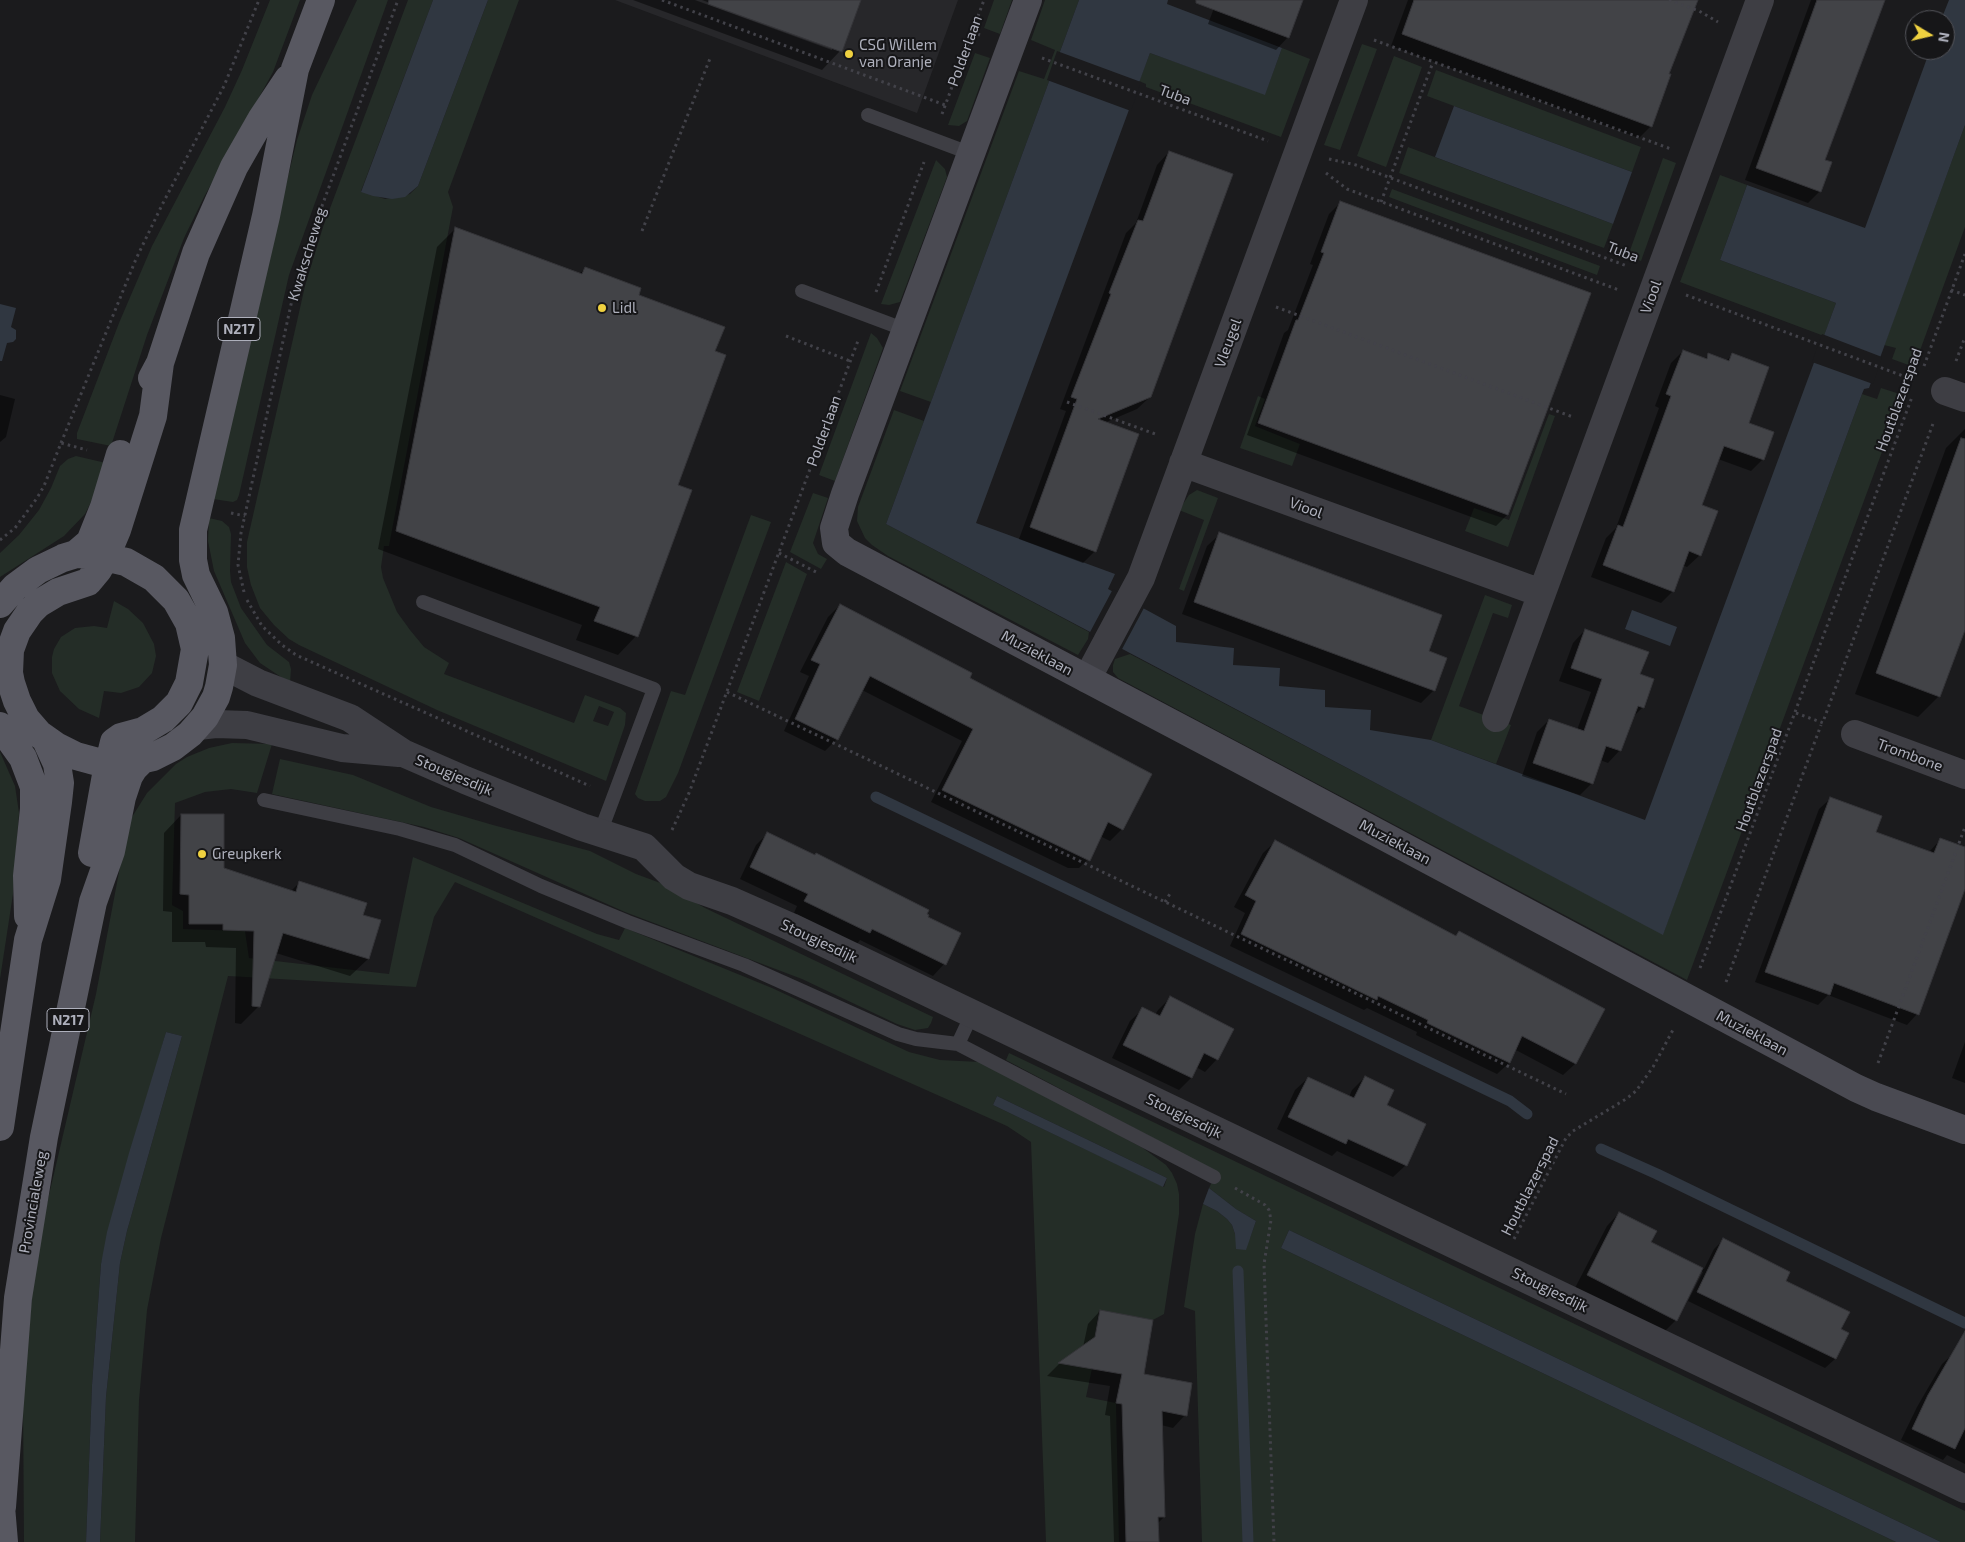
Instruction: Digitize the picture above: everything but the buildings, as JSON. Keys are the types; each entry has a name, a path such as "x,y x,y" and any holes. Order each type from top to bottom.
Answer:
{"main road":[{"name":"N217","path":"46,740 76,756 109,763 142,760 173,747 198,726 216,697 223,665 219,625 202,589 193,560 193,530 267,209 295,69 321,0"},
{"name":"N217","path":"0,604 15,587 38,570 76,554 90,542 104,508 135,411 160,363 196,253 234,167 262,118 295,69"},
{"name":"N217","path":"0,1127 28,940 47,879 60,783 57,764 46,740 26,718 6,680 9,673 10,650 17,631 30,612 58,592 88,582 106,556 117,530 153,416 160,363"},
{"name":"N217","path":"76,554 106,556 126,562 145,572 169,592 186,617 193,636 195,649 189,682 179,703 154,726 133,735 121,737 114,742 109,763"},
{"path":"195,649 223,665"},
{"name":"N217","path":"5,733 29,769 33,780 35,796 27,876 28,940"},
{"name":"Provincialeweg","path":"4,1542 1,1501 14,1344 23,1257 44,1137 93,902 111,851 128,776 142,760"},
{"name":"Provincialeweg","path":"93,902 92,850 109,763"}],"street":[{"path":"906,330 1028,0"},
{"name":"Vleugel","path":"1087,679 1141,578 1354,0"},
{"name":"Viool","path":"1496,718 1541,593 1661,290 1701,160 1760,0"},
{"name":"Muzieklaan","path":"906,330 834,528 836,543 847,552 1866,1093 1965,1130"},
{"name":"Viool","path":"1186,455 1541,593"},
{"name":"Stougjesdijk","path":"223,665 258,683 350,718 403,753 600,833 634,842 644,847 674,877 689,886 738,903 791,927 1965,1489"},
{"name":"Stougjesdijk","path":"198,726 216,724 247,725 342,748 403,753"},
{"name":"Trombone","path":"1855,734 1965,775"}],"lane":[{"path":"868,115 972,154"},
{"path":"802,291 906,330"},
{"path":"423,602 654,689 600,833"},
{"path":"264,800 400,829 455,845 541,886 628,922 744,965 898,1034 923,1040 958,1044 1214,1178"},
{"path":"958,1044 972,1014"}],"path":[{"path":"61,443 116,304 140,250 162,204 212,111 240,50 259,0"},
{"name":"Kwakscheweg","path":"398,0 327,190 288,318 245,516 238,556 241,584 255,616 272,636 290,651 614,796"},
{"path":"662,0 945,105"},
{"name":"Polderlaan","path":"653,855 666,841 677,822 984,0"},
{"path":"1669,0 1699,11 1707,16"},
{"path":"1343,29 1701,160"},
{"path":"642,231 711,56"},
{"name":"Tuba","path":"1044,59 1298,152 1356,165 1661,290"},
{"path":"1381,202 1433,62"},
{"name":"Tuba","path":"1298,152 1347,189 1381,202 1661,290"},
{"name":"Houtblazerspad","path":"1921,372 1965,254"},
{"path":"1661,290 1918,381"},
{"path":"1952,290 1965,295"},
{"path":"1285,310 1554,408"},
{"path":"786,336 850,361"},
{"path":"1714,1013 1955,395 1965,337"},
{"name":"Houtblazerspad","path":"1501,1266 1560,1146 1573,1131 1636,1091 1653,1067 1689,999 1915,390"},
{"path":"1067,402 1186,455"},
{"path":"727,692 1566,1094"},
{"path":"1866,1093 1965,827"},
{"path":"1165,902 1171,892"},
{"path":"1214,1178 1260,1201 1269,1210 1271,1220 1264,1264 1274,1542"}],"shaded area":[{"path":"270,0 300,0 273,72 204,197 184,238 147,335 111,446 77,439 77,433 119,323 152,246 225,107"},
{"path":"357,0 388,0 289,275 239,495 237,500 233,502 213,499 261,287 297,140 312,95"},
{"path":"408,0 433,0 361,191 385,199 410,194 418,186 488,0 519,0 448,192 453,207 389,546 384,546 381,567 383,578 397,612 424,647 449,663 444,674 574,723 585,695 620,708 626,713 625,725 606,781 437,710 299,645 289,639 274,625 260,608 251,585 247,567 247,542 305,286 323,227","holes":["599,706 614,712 608,726 593,721"]},
{"path":"433,0 488,0 418,186 405,197 392,199 361,192"},
{"name":"CSG Willem van Oranje","path":"615,0 958,0 917,113"},
{"path":"994,0 1012,0 1000,34 984,28"},
{"path":"1045,0 1079,0 931,402 900,391 1019,71 1044,79 1055,50 1031,40"},
{"path":"1079,0 1168,0 1167,4 1282,48 1265,95 1150,53 976,523 1115,574 1108,589 1176,626 1176,642 1234,648 1233,665 1280,668 1279,686 1325,690 1325,707 1371,710 1370,730 1431,740 1645,820 1836,303 1720,260 1747,185 1865,228 1926,60 1955,60 1955,10 1945,10 1949,0 1965,0 1965,125 1869,388 1864,389 1862,394 1663,935 886,524"},
{"path":"1362,44 1377,49 1340,150 1324,145"},
{"path":"1282,48 1310,59 1281,137 1146,87 1146,84 1139,81 1150,53 1265,94"},
{"path":"975,53 990,58 967,121 959,126 948,125"},
{"path":"1394,56 1422,67 1386,167 1357,156"},
{"path":"1436,70 1641,147 1632,172 1427,96"},
{"path":"1454,106 1632,172 1613,224 1435,157"},
{"path":"1965,125 1965,227 1914,367 1892,359 1896,348 1884,345"},
{"path":"1408,147 1613,224 1604,248 1399,173"},
{"path":"1663,158 1676,163 1641,261 1628,256"},
{"path":"936,160 945,169 947,177 900,302 889,305 881,304"},
{"path":"1720,175 1747,185 1720,260 1836,303 1824,336 1680,282"},
{"path":"1392,189 1600,266 1597,275 1389,197"},
{"path":"0,304 16,308 11,327 16,330 16,339 13,342 7,343 2,361 0,361"},
{"path":"871,333 877,338 883,348 835,481 819,475"},
{"path":"1881,388 1903,395 1687,980 1118,678 1113,672 1115,659 1130,654 1663,934 1862,394 1877,399"},
{"path":"1258,396 1265,399 1255,426 1300,444 1292,466 1240,448"},
{"path":"894,410 924,421 886,524 1089,632 1088,639 1078,655 888,556 865,538 857,521 858,507"},
{"path":"1549,414 1555,416 1508,547 1465,531 1474,508 1509,520"},
{"path":"76,456 106,463 85,514 64,536 0,577 0,553 19,535 39,510 60,466 68,459"},
{"path":"1197,490 1218,498 1184,591 1179,589 1204,520 1179,510 1189,495"},
{"path":"813,493 828,498 813,543 818,554 827,559 821,569 790,552"},
{"path":"751,515 771,522 678,773 666,797 660,801 645,801 638,798 635,794 671,691 685,695"},
{"path":"209,518 222,521 229,527 231,534 231,582 241,608 267,645 289,662 291,669 290,683 260,663 245,643 214,571 208,541"},
{"path":"786,562 807,574 759,701 737,692"},
{"path":"1485,595 1512,605 1508,618 1493,613 1459,706 1511,725 1496,764 1431,740"},
{"path":"114,601 128,609 143,623 154,644 156,656 152,673 139,687 121,693 104,691 99,718 79,709 60,691 52,673 52,657 61,637 75,628 94,626 107,628"},
{"path":"1632,610 1677,627 1670,646 1625,629"},
{"path":"232,743 272,744 257,793 231,789 205,792 175,803 172,905 183,911 183,929 245,931 249,958 389,974 413,857 597,934 619,940 625,928 772,988 909,1052 940,1060 980,1062 1143,1148 1166,1165 1177,1184 1179,1214 1164,1314 1153,1320 1099,1310 1093,1347 1083,1345 1080,1348 1077,1360 1092,1369 1086,1397 1116,1403 1119,1542 1046,1542 1031,1142 1007,1126 455,882 434,917 416,987 228,976 161,1238 147,1310 139,1400 135,1542 100,1542 106,1397 120,1263 127,1231 182,1036 166,1032 101,1264 92,1385 86,1542 24,1542 23,1397 35,1261 96,994 126,835 132,817 147,793 176,764 209,748","holes":["997,1096 1167,1178 1164,1187 993,1105"]},
{"path":"0,752 15,786 19,813 13,894 0,979"},
{"path":"280,759 353,775 431,807 590,851 636,874 663,884 705,908 933,1017 931,1023 928,1028 915,1030 897,1024 802,979 625,912 459,838 424,827 272,794"},
{"path":"166,1032 182,1036 127,1231 120,1263 106,1397 100,1542 86,1542 92,1385 101,1264 107,1232 129,1153"},
{"path":"1009,1053 1965,1511 1965,1542 1941,1542 1289,1230 1281,1248 1896,1542 1202,1542 1195,1311 1184,1307 1195,1234 1203,1204 1227,1219 1232,1225 1235,1234 1250,1238 1256,1221 1236,1209 1209,1188 1217,1172 1006,1060"},
{"path":"997,1096 1167,1178 1163,1187 993,1105"},
{"path":"1209,1188 1236,1209 1256,1221 1246,1250 1236,1249 1235,1234 1232,1225 1227,1219 1203,1204"},
{"path":"1289,1230 1941,1542 1896,1542 1281,1248"}],"pier":[{"path":"1057,51 1141,82 1131,111 1047,80"},
{"path":"1822,334 1882,357 1873,384 1812,362"},
{"path":"1113,589 1145,606 1121,651 1089,634"}],"waterway":[{"path":"876,797 1510,1101 1527,1114"},
{"path":"1601,1149 1657,1174 1965,1323"},
{"path":"1238,1271 1248,1542"}],"place":[{"name":"CSG Willem van Oranje","path":"849,54"},
{"name":"Lidl","path":"602,308"},
{"name":"Greupkerk","path":"202,854"}]}
